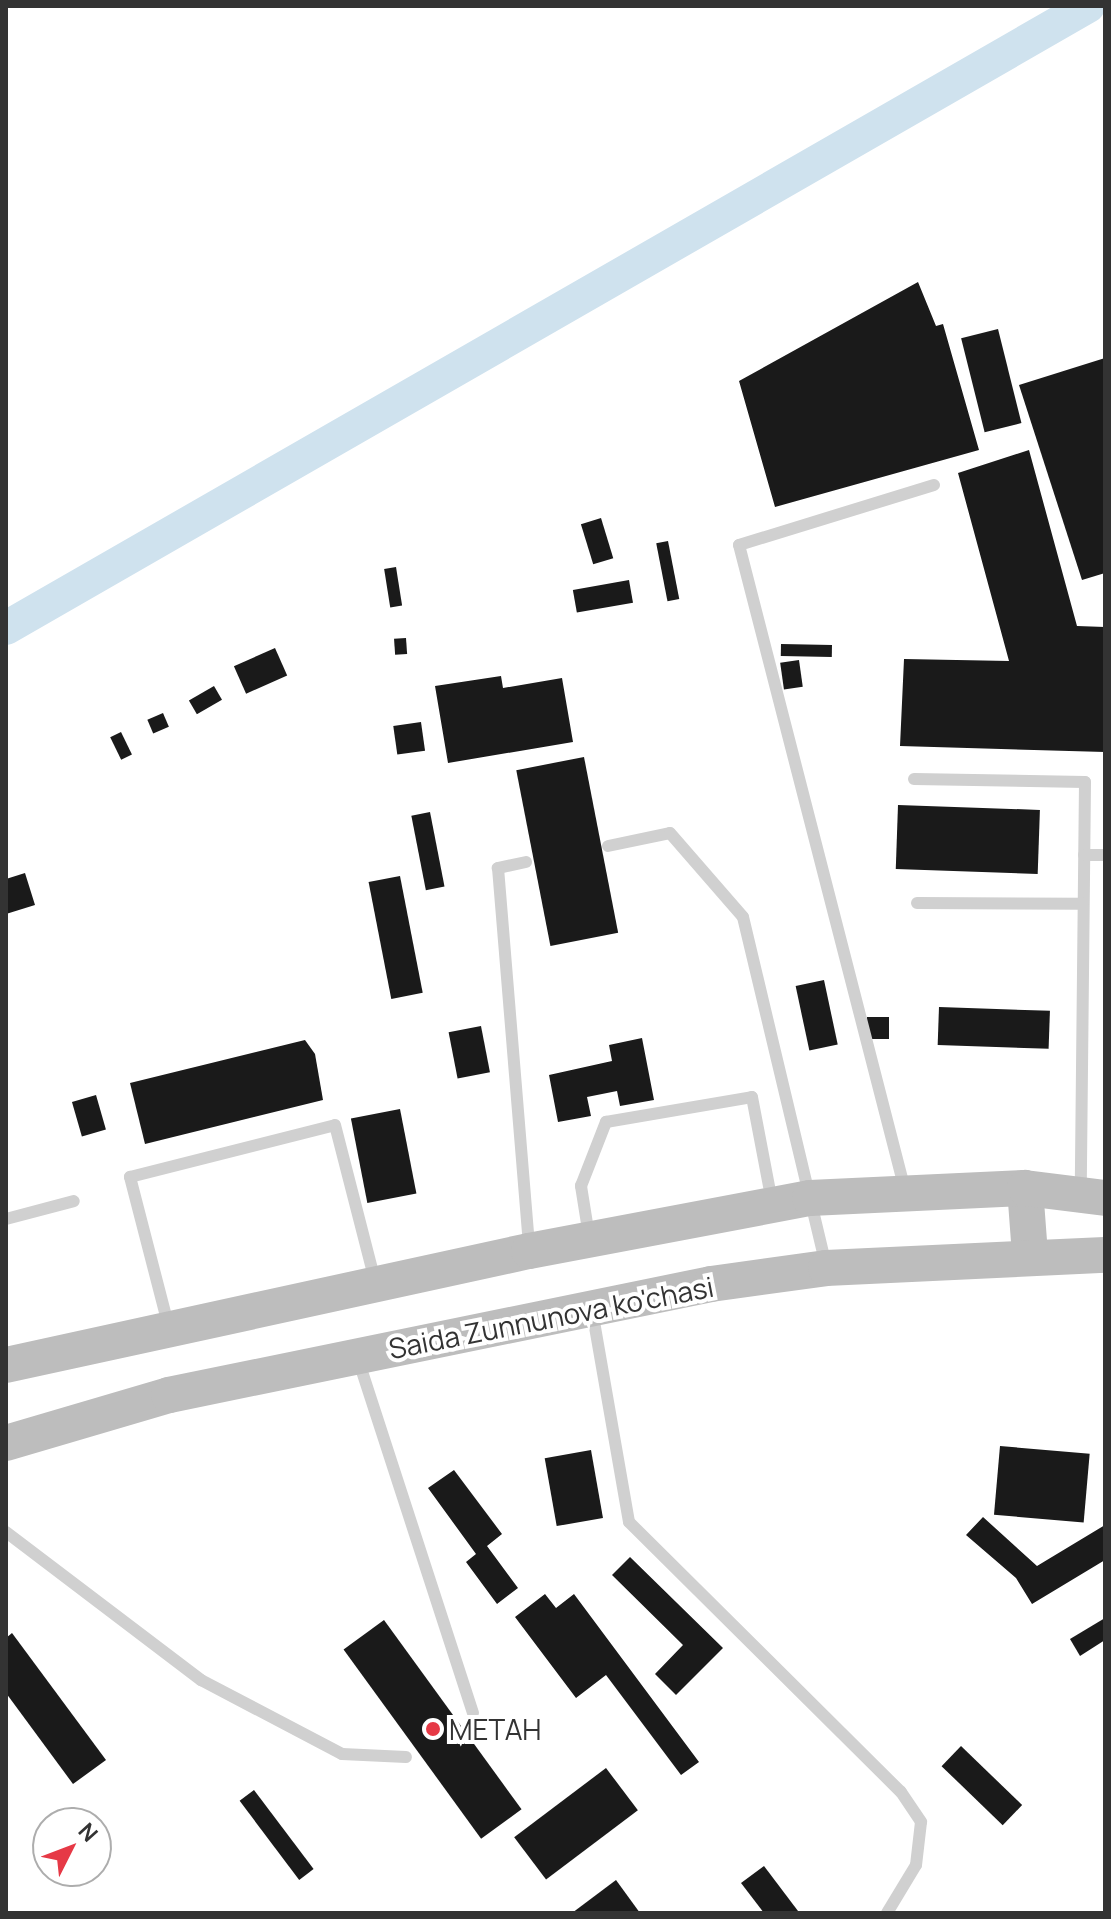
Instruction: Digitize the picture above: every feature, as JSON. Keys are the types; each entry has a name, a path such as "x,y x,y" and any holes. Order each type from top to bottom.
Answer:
{"main road":[{"path":"1025,1188 1030,1255"},
{"path":"6,1365 529,1251 810,1198 1025,1188 1093,1196"},
{"name":"Saida Zunnunova ko'chasi","path":"6,1443 169,1395 591,1307 826,1268 1030,1255 1105,1255"}],"lane":[{"path":"906,1193 739,545 934,485"},
{"path":"914,779 1085,782 1083,904 1093,1196"},
{"path":"608,846 670,833 743,917 826,1268"},
{"path":"1084,855 1105,855"},
{"path":"526,862 498,868 529,1251"},
{"path":"917,903 1083,904"},
{"path":"590,1239 581,1186 606,1122 752,1097 772,1205"},
{"path":"170,1331 130,1177 335,1125 377,1286"},
{"path":"6,1219 74,1201"},
{"path":"591,1307 629,1522 901,1792 921,1822 916,1865 887,1913"},
{"path":"357,1355 473,1713"},
{"path":"6,1532 201,1680 342,1754 406,1757"}],"building":[{"path":"918,282 936,326 943,324 979,450 775,507 739,381"},
{"path":"998,329 1021,423 985,432 961,338"},
{"path":"1105,358 1105,573 1082,580 1019,385"},
{"path":"1029,450 1077,626 1105,627 1105,752 900,746 904,659 1009,661 958,473"},
{"path":"601,518 613,558 593,564 581,524"},
{"path":"668,541 679,599 667,601 656,543"},
{"path":"396,567 402,606 390,607 384,569"},
{"path":"629,580 633,603 577,613 573,590"},
{"path":"406,638 407,654 395,655 394,639"},
{"path":"781,644 832,645 832,657 781,656"},
{"path":"275,648 287,675 246,694 234,666"},
{"path":"799,660 803,687 784,689 780,663"},
{"path":"501,676 503,688 562,678 573,742 448,763 435,686"},
{"path":"214,686 222,700 197,714 189,700"},
{"path":"163,713 169,727 153,733 147,720"},
{"path":"421,722 425,751 397,755 393,726"},
{"path":"121,732 132,754 121,760 110,737"},
{"path":"584,757 618,933 550,946 516,770"},
{"path":"898,805 1040,810 1038,874 896,869"},
{"path":"430,812 445,887 426,890 411,816"},
{"path":"25,873 35,905 6,914 6,879"},
{"path":"400,876 423,993 391,999 369,882"},
{"path":"824,980 838,1045 809,1051 796,986"},
{"path":"939,1007 1050,1011 1049,1049 938,1045"},
{"path":"867,1017 889,1017 889,1039 867,1039"},
{"path":"481,1026 490,1072 458,1078 449,1032"},
{"path":"642,1038 654,1100 620,1106 617,1091 587,1097 591,1116 558,1122 549,1075 612,1061 609,1045"},
{"path":"305,1040 315,1054 323,1100 145,1144 130,1083"},
{"path":"96,1095 106,1130 82,1136 72,1102"},
{"path":"400,1109 416,1193 367,1203 351,1119"},
{"path":"1000,1446 1090,1454 1084,1523 994,1515"},
{"path":"591,1450 603,1518 557,1526 545,1458"},
{"path":"454,1470 502,1534 487,1546 518,1588 497,1604 466,1562 476,1554 428,1488"},
{"path":"983,1517 1037,1566 1105,1525 1105,1560 1032,1604 1016,1578 966,1535"},
{"path":"630,1557 723,1648 676,1695 655,1674 683,1645 612,1575"},
{"path":"545,1594 556,1608 574,1594 699,1762 681,1775 606,1675 576,1698 515,1617"},
{"path":"1105,1618 1105,1640 1080,1656 1070,1639"},
{"name":"МЕТАН","path":"384,1620 522,1809 481,1839 344,1649"},
{"path":"12,1633 106,1760 73,1784 6,1693 6,1638"},
{"path":"961,1746 1022,1805 1003,1825 942,1766"},
{"path":"606,1768 638,1810 546,1880 514,1837"},
{"path":"254,1790 314,1869 299,1880 240,1801"},
{"path":"764,1866 798,1911 764,1913 741,1883"},
{"path":"616,1880 640,1913 572,1913"}],"waterway":[{"path":"6,628 1088,6"}],"place":[{"name":"МЕТАН","path":"433,1729"}]}
